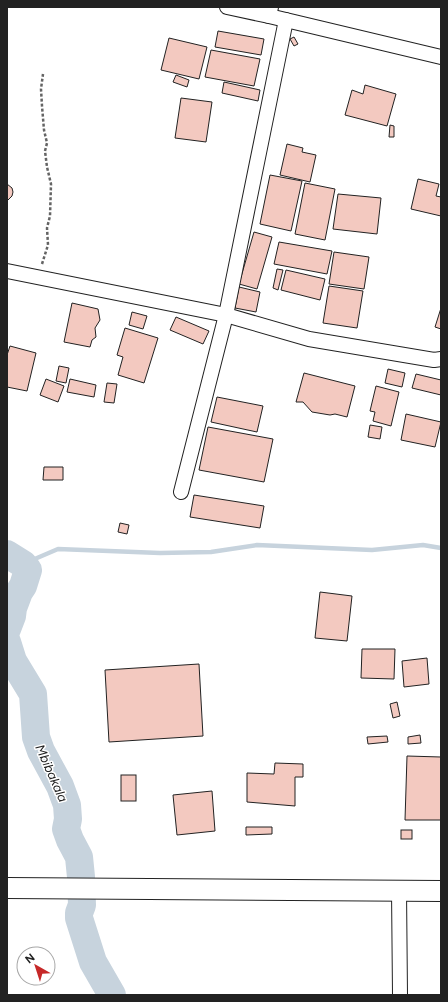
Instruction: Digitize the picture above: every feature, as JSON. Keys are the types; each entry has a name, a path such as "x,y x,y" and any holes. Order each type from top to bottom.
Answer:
{"main road":[{"path":"7,888 441,891"}],"street":[{"path":"227,7 270,11 286,20 441,57"},
{"path":"181,492 226,315 286,20"},
{"path":"7,271 226,315 309,339 434,360 441,359"},
{"path":"399,890 400,995"}],"path":[{"path":"38,277 48,245 47,228 50,216 51,184 45,151 47,143 44,130 41,89 43,74"}],"building":[{"path":"218,31 264,39 261,55 215,47"},
{"path":"294,37 298,44 294,46 290,39"},
{"path":"169,38 207,47 199,79 161,70"},
{"path":"211,50 260,59 254,86 205,77"},
{"path":"176,75 189,80 187,87 173,82"},
{"path":"224,82 260,90 258,101 222,93"},
{"path":"365,85 396,94 387,126 345,115 352,90 363,94"},
{"path":"181,98 212,102 206,142 175,138"},
{"path":"390,125 394,126 394,137 389,137"},
{"path":"287,144 303,148 302,152 316,155 310,182 280,175"},
{"path":"270,175 302,181 291,231 260,224"},
{"path":"418,179 439,184 436,196 441,197 441,216 411,209"},
{"path":"305,183 335,189 325,240 295,234"},
{"path":"7,184 12,188 13,192 12,196 7,201"},
{"path":"338,194 381,198 377,234 333,229"},
{"path":"254,232 272,237 257,289 239,284"},
{"path":"279,242 332,251 327,274 274,264"},
{"path":"334,252 369,257 364,289 329,284"},
{"path":"277,269 283,270 278,290 273,288"},
{"path":"286,270 325,279 320,300 281,290"},
{"path":"329,286 363,291 357,328 323,323"},
{"path":"239,287 260,292 256,312 235,308"},
{"path":"72,303 98,309 100,320 95,328 96,337 92,340 90,347 64,342"},
{"path":"441,308 441,329 435,327"},
{"path":"132,312 147,316 143,329 129,325"},
{"path":"176,317 209,331 203,344 170,330"},
{"path":"125,328 158,338 144,383 118,375 123,357 117,355"},
{"path":"10,346 36,353 27,391 7,387 7,355"},
{"path":"59,366 69,368 66,383 56,381"},
{"path":"388,369 405,373 402,387 385,383"},
{"path":"304,373 355,386 347,417 335,414 330,415 312,412 303,402 296,402"},
{"path":"416,374 441,380 441,395 412,388"},
{"path":"46,379 64,386 58,402 40,395"},
{"path":"70,379 96,385 94,397 67,392"},
{"path":"107,383 117,384 114,403 104,402"},
{"path":"376,386 399,392 391,426 373,421 375,412 370,411"},
{"path":"217,397 263,406 257,432 211,422"},
{"path":"406,414 441,422 435,447 401,440"},
{"path":"370,425 382,427 380,439 368,437"},
{"path":"208,427 273,439 264,482 199,470"},
{"path":"44,467 63,467 63,480 43,480"},
{"path":"194,495 264,506 260,528 190,517"},
{"path":"120,523 129,525 127,534 118,532"},
{"path":"320,592 352,596 347,641 315,638"},
{"path":"362,649 395,649 394,679 361,678"},
{"path":"427,658 429,684 404,687 402,661"},
{"path":"199,664 203,736 109,742 105,670"},
{"path":"397,702 400,716 393,718 390,704"},
{"path":"420,735 421,743 408,744 408,737"},
{"path":"387,736 388,742 368,744 367,737"},
{"path":"407,756 441,757 441,820 405,820"},
{"path":"275,763 303,764 303,777 295,777 295,806 247,802 247,773 274,774"},
{"path":"121,775 136,775 136,801 121,801"},
{"path":"212,791 215,831 177,835 173,795"},
{"path":"246,827 272,827 272,834 246,835"},
{"path":"401,830 412,830 412,839 401,839"}],"waterway":[{"path":"23,564 58,549 160,553 211,552 257,545 372,550 423,545 441,548"},
{"name":"Mbibakala","path":"7,554 23,564 28,570 23,586 13,608 12,616 7,629"},
{"name":"Mbibakala","path":"7,642 13,661 33,694 36,737 41,751 60,786 67,805 68,819 66,829 79,857 82,905 79,918 93,962 112,995"}]}
